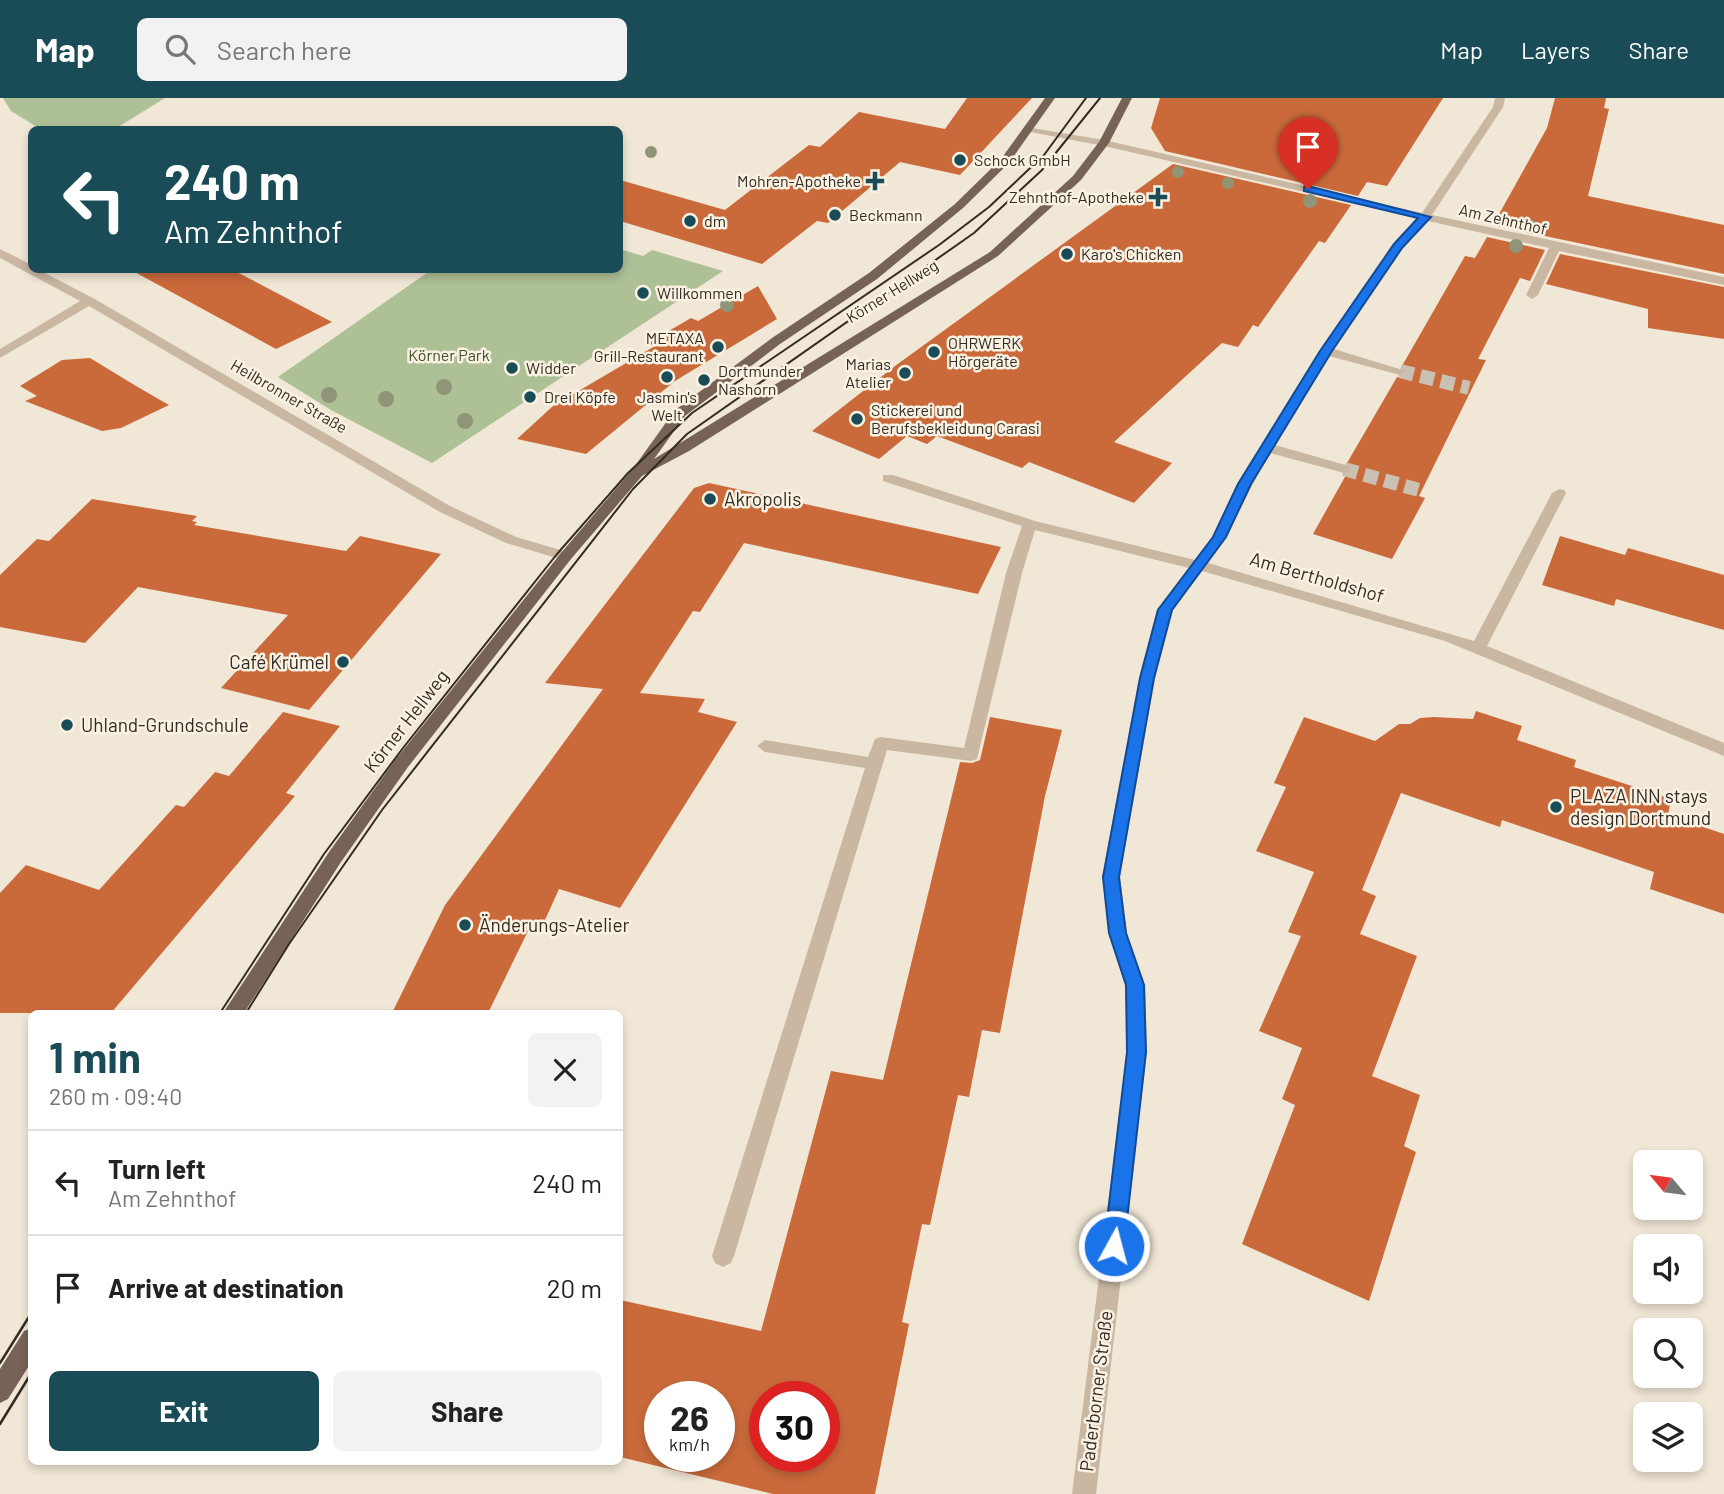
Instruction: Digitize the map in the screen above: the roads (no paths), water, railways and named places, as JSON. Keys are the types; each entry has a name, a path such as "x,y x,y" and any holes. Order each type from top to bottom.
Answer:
{"main road":[{"name":"Körner Hellweg","path":"235,1010 328,868 402,764 566,556 637,473 680,413 776,341 898,256 959,206 1005,161 1050,98"},
{"name":"Körner Hellweg","path":"637,473 684,449 800,373 904,312 994,254 1077,177 1104,143 1127,98"},
{"path":"0,1391 28,1346"}],"street":[{"name":"Paderborner Straße","path":"1084,1494 1137,1052 1135,985 1118,933 1111,877 1147,678 1165,610 1220,537 1244,484 1326,351 1398,246 1425,217 1498,107 1500,98"},
{"name":"Am Zehnthof","path":"1030,129 1104,143 1555,247 1724,281"},
{"path":"1532,295 1555,247"},
{"name":"Heilbronner Straße","path":"0,253 28,268"},
{"name":"Heilbronner Straße","path":"37,273 445,509 512,540 566,556"},
{"path":"0,354 89,301"},
{"path":"1326,351 1400,371"},
{"path":"1266,447 1344,469"},
{"name":"Am Bertholdshof","path":"888,478 1030,524 1197,565 1479,647 1724,750"},
{"path":"1479,647 1559,493"},
{"path":"723,1256 881,743 971,755 1014,573 1030,524"},
{"path":"765,746 876,764"}],"tunnel":[{"path":"1400,371 1469,388"},
{"path":"1344,469 1419,490"}],"tram line":[{"path":"222,1010 324,854 403,748 557,554 628,473 692,413 939,245 989,207 1044,155 1086,98"},
{"path":"248,1010 289,944 382,810 633,489 687,434 974,233 1042,170 1100,98"},
{"path":"0,1363 28,1318"},
{"path":"0,1424 28,1378"}],"place":[{"name":"Schock GmbH","path":"960,160"},
{"name":"Mohren-Apotheke","path":"875,181"},
{"name":"Zehnthof-Apotheke","path":"1158,197"},
{"name":"Beckmann","path":"835,215"},
{"name":"dm","path":"690,221"},
{"name":"Karo's Chicken","path":"1067,254"},
{"name":"Willkommen","path":"643,293"},
{"name":"METAXA Grill-Restaurant","path":"718,347"},
{"name":"OHRWERK Hörgeräte","path":"934,352"},
{"name":"Widder","path":"512,368"},
{"name":"Marias Atelier","path":"905,373"},
{"name":"Jasmin's Welt","path":"667,377"},
{"name":"Dortmunder Nashorn","path":"704,380"},
{"name":"Drei Köpfe","path":"530,397"},
{"name":"Stickerei und Berufsbekleidung Carasi","path":"857,419"},
{"name":"Akropolis","path":"710,499"},
{"name":"Café Krümel","path":"343,662"},
{"name":"Uhland-Grundschule","path":"67,725"},
{"name":"PLAZA INN stays design Dortmund","path":"1556,807"},
{"name":"Änderungs-Atelier","path":"465,925"}],"park label":[{"name":"Körner Park","path":"449,355"}]}
